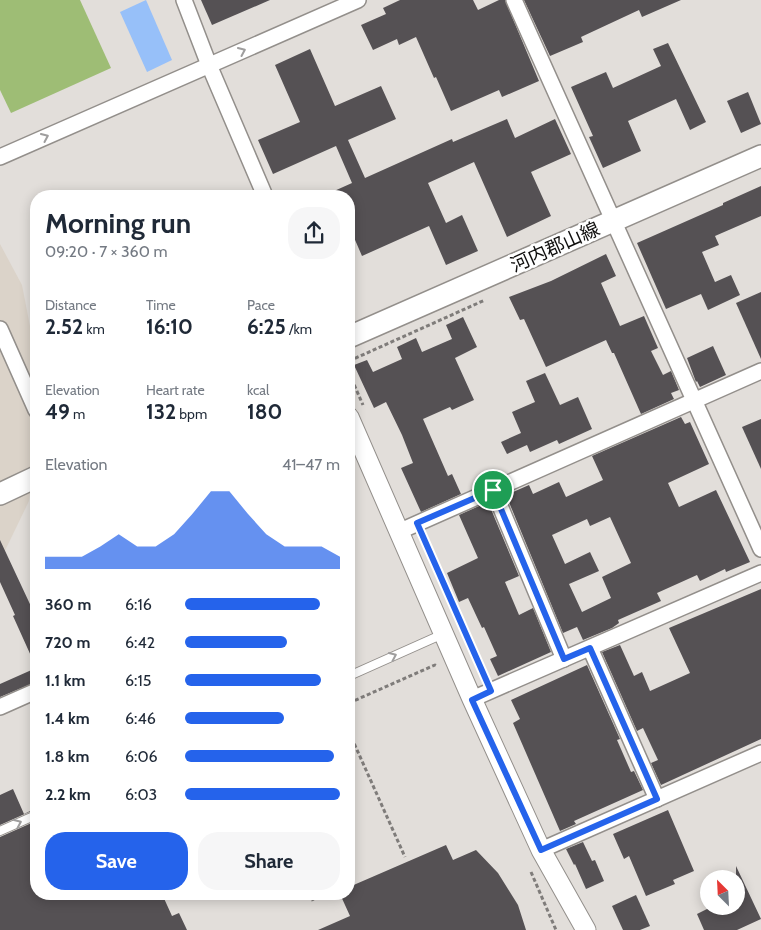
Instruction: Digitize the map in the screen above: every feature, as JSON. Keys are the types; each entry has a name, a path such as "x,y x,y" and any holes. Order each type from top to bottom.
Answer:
{"main road":[{"name":"河内郡山線","path":"355,335 761,156"},
{"path":"0,494 30,480"}],"street":[{"path":"184,0 209,65 262,190"},
{"path":"0,157 358,0"},
{"path":"514,0 761,549"},
{"path":"0,329 30,396"},
{"path":"398,532 761,371"},
{"path":"357,413 398,532 472,700 541,850 586,930"},
{"path":"493,490 564,659"},
{"path":"472,700 761,573"},
{"path":"590,648 657,799"},
{"path":"0,707 30,693"},
{"path":"541,850 761,753"}],"lane":[{"path":"355,673 443,634"},
{"path":"0,831 30,817"}],"path":[{"path":"355,358 486,300"},
{"path":"440,576 491,691"},
{"path":"355,700 421,671"},
{"path":"355,745 405,857"}],"shaded area":[{"path":"0,244 22,285 30,326 30,493 29,501 0,561"}],"green space":[{"path":"0,0 80,0 111,68 11,113 0,90"}],"water":[{"path":"146,0 172,60 147,72 120,12"}],"building":[{"path":"201,0 270,0 212,25"},
{"path":"400,0 473,0 478,10 499,0 505,0 539,81 502,97 499,90 451,111 416,37 399,45 397,39 373,50 361,25 386,14 383,8"},
{"path":"524,0 681,0 642,17 639,10 581,37 583,42 550,56"},
{"path":"668,43 706,122 690,130 676,99 628,121 641,151 603,168 589,137 593,136 571,87 606,72 613,88 661,66 653,49"},
{"path":"310,49 335,106 381,86 396,119 348,140 365,178 452,139 453,142 507,119 515,138 555,119 571,154 531,172 551,216 507,237 474,162 428,183 446,223 462,215 478,251 446,265 429,226 362,256 355,240 355,190 336,190 352,183 336,146 273,174 258,140 300,122 275,65"},
{"path":"748,92 761,124 741,133 727,101"},
{"path":"761,186 761,216 715,236 719,245 702,252 715,282 731,275 740,295 708,310 701,294 666,309 637,243"},
{"path":"606,254 616,276 601,283 620,326 644,316 658,348 651,351 663,375 671,371 679,390 671,393 674,399 641,414 614,353 612,353 606,340 546,367 524,319 520,320 509,297 551,281"},
{"path":"761,292 761,359 736,303"},
{"path":"463,317 477,347 455,358 474,400 452,410 450,407 423,419 448,476 452,474 461,494 421,512 401,468 413,463 402,435 386,402 374,408 355,365 367,360 373,372 402,359 397,347 416,338 422,352 452,339 446,325"},
{"path":"713,346 726,375 700,387 696,382 687,358"},
{"path":"545,373 560,405 578,397 592,429 559,444 557,440 530,452 527,445 507,454 501,442 521,433 512,412 535,402 526,381"},
{"path":"681,417 685,424 690,422 709,464 668,483 679,507 716,490 750,562 726,572 725,569 700,581 697,575 657,593 661,601 618,620 619,623 612,628 583,640 577,627 563,633 506,495 529,485 533,494 559,482 566,497 603,480 592,456","holes":["610,517 631,563 602,577 611,598 582,612 569,584 599,571 590,552 565,564 552,535 587,519 590,526"]},
{"path":"761,419 761,469 742,427"},
{"path":"488,502 519,576 505,582 519,615 533,608 551,652 498,676 490,659 497,656 484,627 482,628 468,598 459,602 447,573 478,558 459,515"},
{"path":"0,540 30,604 30,654 13,616 15,615 0,582"},
{"path":"761,589 761,739 661,785 651,763 658,760 643,728 637,731 602,652 620,645 634,676 642,672 650,691 690,673 669,628"},
{"path":"587,665 620,739 617,740 631,772 634,771 643,790 574,821 576,824 560,831 513,723 520,719 511,700"},
{"path":"30,671 30,684 0,697 0,684"},
{"path":"13,789 24,814 30,812 0,825 0,795"},
{"path":"668,810 694,871 673,880 675,884 646,896 629,856 624,859 613,834"},
{"path":"30,824 30,900 165,900 172,916 179,913 187,930 0,930 0,837"},
{"path":"583,842 592,861 595,860 604,881 586,889 566,849"},
{"path":"446,845 453,860 476,850 498,873 518,905 526,930 318,930 350,916 343,900 355,900 355,884"},
{"path":"745,885 761,919 737,930 704,930 697,914 700,912 700,915 745,915"},
{"path":"636,895 650,926 640,930 623,930 612,906"}],"route":[{"path":"493,490 564,659 590,648 657,799 541,850 472,700 491,691 417,523 493,490"}]}
